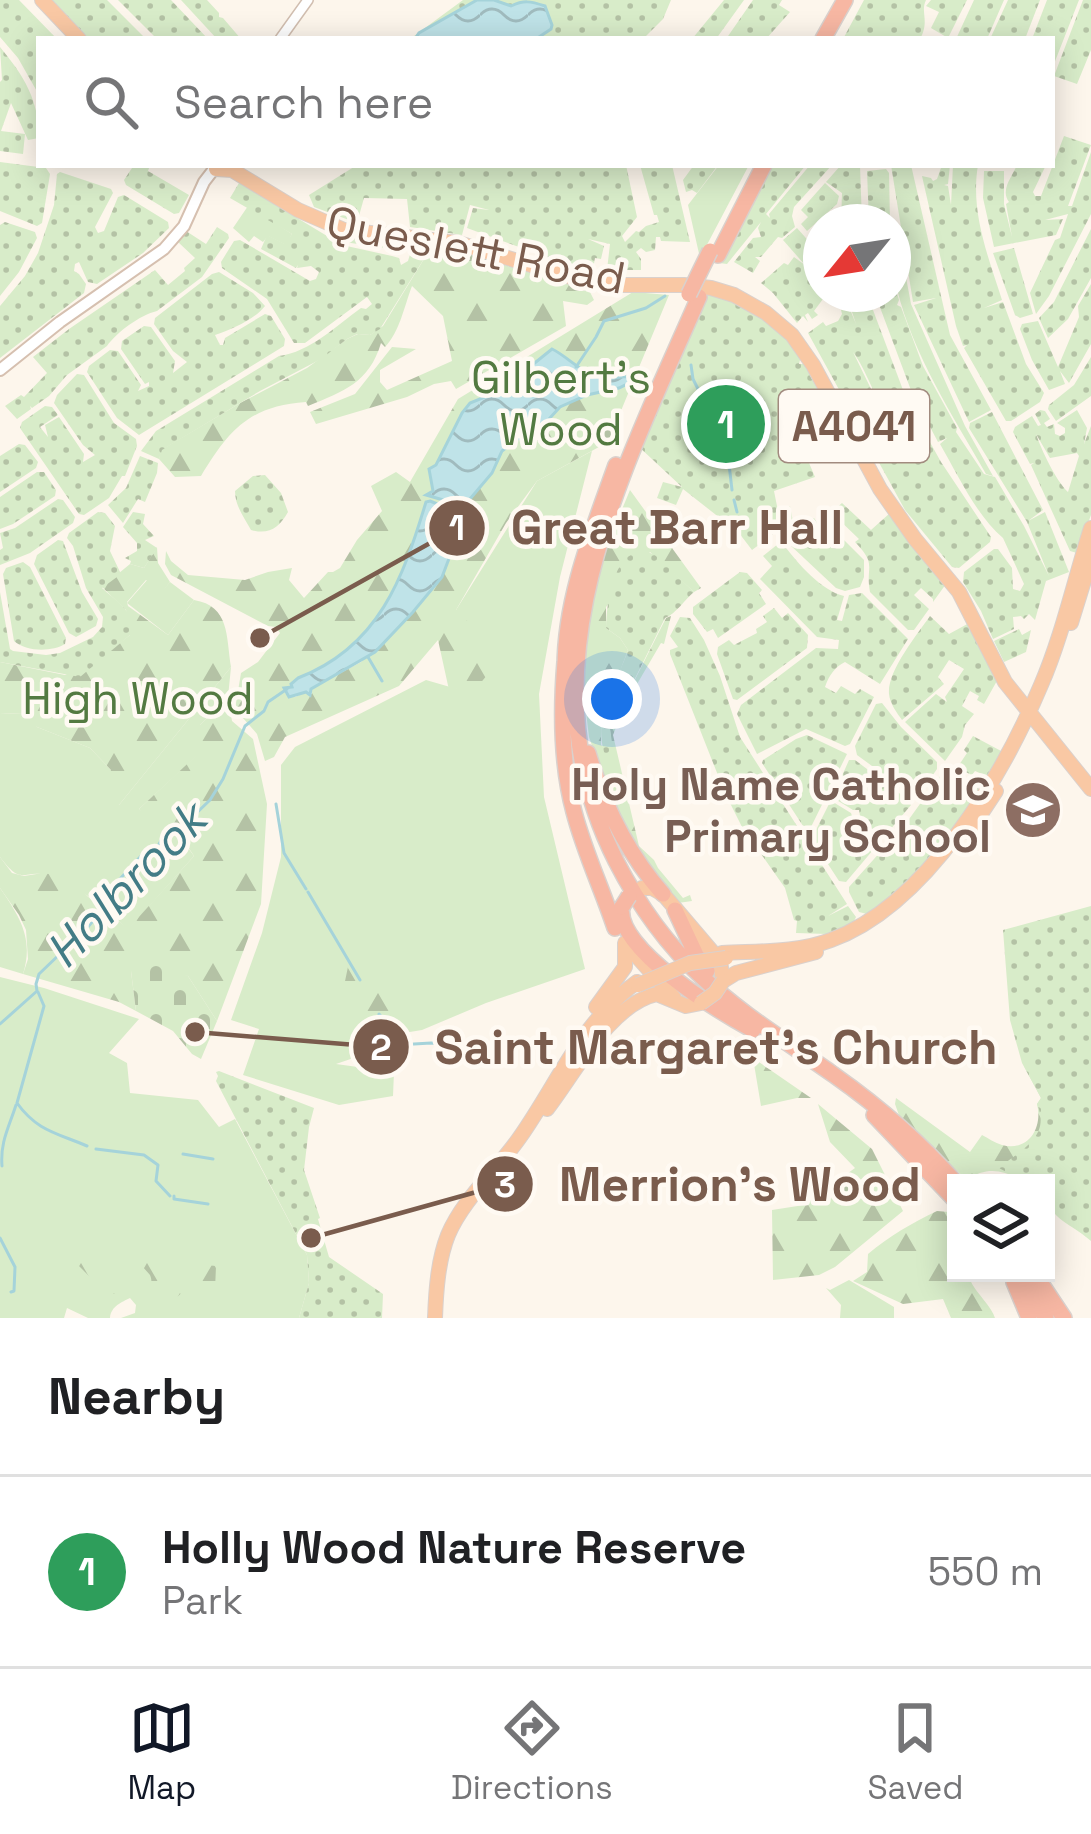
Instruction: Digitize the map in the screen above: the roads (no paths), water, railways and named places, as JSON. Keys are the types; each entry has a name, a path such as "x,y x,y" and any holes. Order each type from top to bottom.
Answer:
{"highway":[{"path":"38,0 68,36"},
{"path":"38,0 76,36"},
{"path":"825,36 845,0"},
{"path":"836,36 855,0"},
{"path":"723,981 720,961 634,859 613,819 586,746 567,632 588,543 621,452 751,168"},
{"path":"714,253 762,168"},
{"name":"Queslett Road","path":"209,169 241,171 313,219 344,230 440,239 584,281 697,286 724,292 755,305 785,328 850,425"},
{"name":"Queslett Road","path":"294,204 344,223 464,238 590,275 703,278 748,292 776,309 816,355 914,539 959,592 1005,675 1033,710"},
{"path":"438,1318 459,1215 560,1083 641,999 657,994 686,1006 701,1004 736,974 862,933 943,863 978,820 1010,747 1033,710 1057,651 1090,540"},
{"path":"457,1228 522,1148 600,1018 638,984 724,955 791,953 826,945 893,903 953,840 992,789 1056,669 1057,651"},
{"path":"570,662 562,705 575,817 620,937 677,1002"},
{"path":"570,662 568,719 577,777 588,817 635,912 669,956 712,999 861,1095 950,1174"},
{"name":"Queslett Road","path":"1005,675 1033,710"},
{"name":"A4041","path":"1033,710 1091,784"},
{"path":"953,840 972,820 978,820"},
{"path":"560,1083 572,1045 625,967 615,919 628,899 652,888 663,894"},
{"path":"628,899 622,924 642,952 731,1018 763,1031"},
{"path":"675,910 710,975 763,1031 872,1112 947,1188"},
{"path":"700,938 716,945 826,945"},
{"path":"1013,1282 1030,1318"},
{"path":"1031,1282 1050,1318"},
{"path":"1034,1282 1064,1318"}],"main road":[{"path":"0,370 169,245 194,209 209,169"}],"street":[{"path":"282,36 308,0"}],"water":[{"path":"477,0 545,6 552,25 540,36 417,36"},
{"path":"552,349 597,377 637,379 560,407 538,431 502,451 492,473 464,506 426,495 433,491 429,469 436,465 470,403 500,391"},
{"path":"430,501 464,519 442,577 375,652 311,689 310,695 289,697 284,688 349,648 384,607"}],"waterway":[{"name":"Holbrook","path":"576,367 604,321 646,308 665,296"},
{"path":"691,365 693,379 727,447 732,490"},
{"path":"734,500 737,512"},
{"path":"368,657 382,681"},
{"name":"Holbrook","path":"0,1024 37,991 39,974 87,928 141,856 157,848 165,833 182,827 210,800 245,726 287,689"},
{"path":"276,804 284,853 306,889"},
{"path":"308,892 360,980"},
{"path":"38,992 44,1006 17,1103 40,1125 87,1146"},
{"path":"379,1014 391,1027"},
{"path":"394,1032 397,1045 471,1045"},
{"path":"2,1166 16,1105"},
{"path":"96,1149 144,1155 158,1165 156,1181 170,1196"},
{"path":"183,1154 213,1159"},
{"path":"174,1196 208,1204"},
{"path":"0,1238 15,1267 11,1292"}],"place":[{"name":"Holly Wood Nature Reserve","path":"726,424"},
{"name":"Great Barr Hall","path":"260,638"},
{"name":"Holy Name Catholic Primary School","path":"1033,810"},
{"name":"Saint Margaret's Church","path":"195,1032"},
{"name":"Merrion’s Wood","path":"311,1238"}],"park label":[{"name":"Gilbert's Wood","path":"561,403"},
{"name":"High Wood","path":"138,698"}]}
